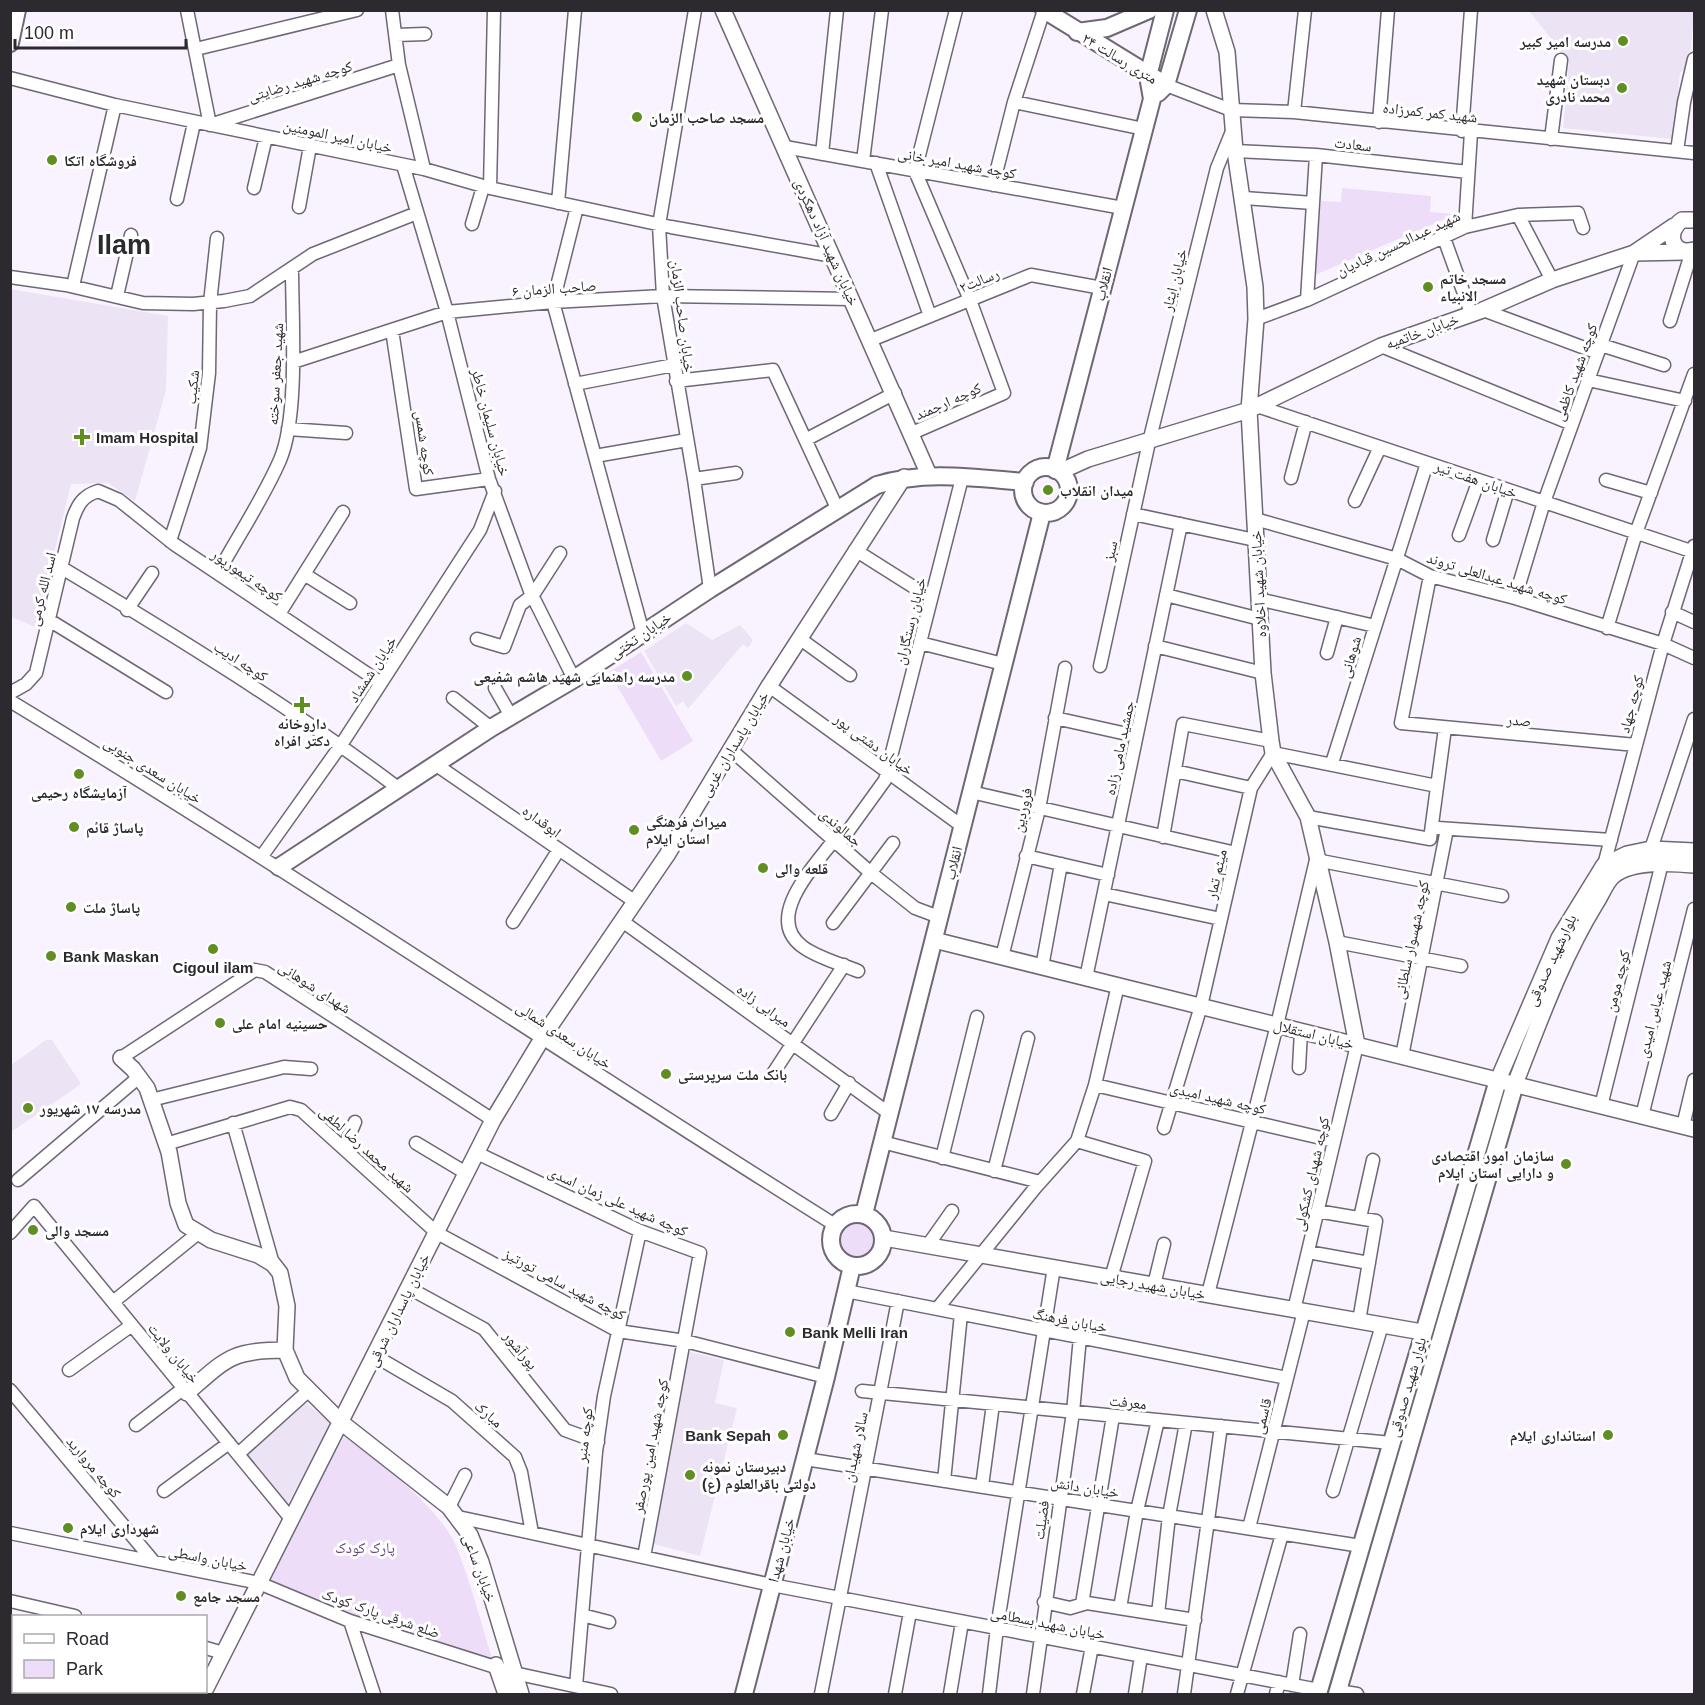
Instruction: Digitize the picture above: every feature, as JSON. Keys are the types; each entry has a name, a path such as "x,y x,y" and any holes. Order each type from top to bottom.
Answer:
{"main road":[{"path":"10,43 17,10"},
{"name":"۲۴ متری رسالت","path":"1044,10 1166,85"},
{"path":"1077,32 1107,28 1149,10"},
{"path":"1148,76 1165,10"},
{"path":"1152,99 1166,85 1188,10"},
{"name":"انقلاب","path":"1057,471 1152,99 1148,76"},
{"path":"1036,470 1057,471 1068,484 1067,500 1057,511 1042,513 1035,510 1025,499 1025,482 1036,470"},
{"name":"خیابان تختی","path":"279,867 491,728 574,679 710,589 877,485 904,477 929,475 1025,482"},
{"name":"انقلاب","path":"864,1214 1042,513"},
{"name":"بلوار شهید صدوقی","path":"1318,1692 1422,1332 1498,1080"},
{"name":"بلوار شهید صدوقی","path":"1338,1693 1515,1084"},
{"path":"853,1214 864,1214 874,1219 881,1227 884,1238 878,1256 871,1263 852,1266 836,1255 831,1245 835,1225 843,1218 853,1214"},
{"name":"خیابان شهدا","path":"744,1695 826,1377 852,1266"}],"street":[{"path":"187,10 210,125"},
{"path":"196,49 357,10"},
{"path":"392,10 399,65 424,169"},
{"path":"472,224 487,188 494,10"},
{"path":"558,203 575,10"},
{"name":"خیابان صاحب الزمان","path":"695,10 659,225 663,296 710,589"},
{"name":"خیابان شهید آزاد دهکردی","path":"723,10 895,393 929,475"},
{"path":"822,154 837,10"},
{"path":"882,10 869,162 930,316"},
{"path":"956,10 915,171 970,300"},
{"path":"993,185 1014,102 1044,10"},
{"name":"خیابان شهید اخلاوه","path":"1214,10 1227,52 1235,151 1244,198 1255,287 1253,408 1255,540 1263,673 1272,747 1308,817 1316,860 1337,942 1357,1045"},
{"path":"1294,112 1305,10"},
{"path":"1379,122 1388,10"},
{"path":"1465,227 1471,10"},
{"path":"396,35 425,34"},
{"path":"1677,151 1689,102 1695,59"},
{"path":"1551,139 1561,60"},
{"name":"کوچه شهید رضایتی","path":"210,125 399,65"},
{"name":"خیابان امیر المومنین","path":"10,78 194,123 424,169 487,188 659,225 833,256"},
{"name":"شهید کمر کمرزاده","path":"1166,85 1231,110 1294,112 1695,153"},
{"path":"1014,102 1144,129"},
{"path":"73,286 115,105"},
{"path":"177,199 194,123"},
{"name":"خیابان ایثار","path":"1149,442 1217,168 1233,128"},
{"path":"254,188 266,137"},
{"path":"299,207 310,146"},
{"name":"کوچه شهید امیر خانی","path":"785,147 1123,208"},
{"name":"سعادت","path":"1235,151 1316,155 1468,172"},
{"path":"1307,300 1316,155"},
{"name":"خیابان سلیمان خاطر","path":"403,165 447,312 489,479 532,595 574,679"},
{"path":"1244,198 1313,203"},
{"path":"577,207 553,302 643,633"},
{"path":"10,277 73,286 143,303 210,303 250,296 313,254 417,213"},
{"name":"شهید عبدالحسین قبادیان","path":"1256,319 1307,300 1465,227 1518,215 1578,213 1582,228"},
{"path":"1518,215 1552,280"},
{"name":"خیابان خاتمیه","path":"1253,408 1381,346 1477,311 1552,280 1634,253 1682,220 1692,217"},
{"path":"1670,321 1692,251 1681,251 1672,241 1674,226"},
{"path":"117,296 131,235"},
{"name":"شکیب","path":"170,541 200,448 209,372 210,303 217,238"},
{"path":"1444,238 1477,311 1599,349 1664,365"},
{"name":"خیابان خاتمیه","path":"1634,253 1692,251"},
{"name":"کوچه شهید کاظمی","path":"1515,598 1544,502 1634,253"},
{"name":"شهید جعفر سوخته","path":"218,573 280,459 288,429 293,362 292,268"},
{"name":"رسالت۲","path":"871,340 1031,275 1102,288"},
{"name":"صاحب الزمان ۶","path":"293,362 447,312 553,302 663,296 852,299"},
{"name":"کوچه ارجمند","path":"912,433 1004,393 970,300"},
{"name":"کوچه شمس","path":"392,330 416,489 489,479"},
{"path":"1381,346 1572,424"},
{"path":"575,384 674,365"},
{"path":"676,381 773,370 807,439 837,508"},
{"path":"1607,627 1636,533 1695,374"},
{"path":"1588,380 1684,401"},
{"path":"807,439 895,393"},
{"path":"1057,471 1088,459 1253,408"},
{"name":"خیابان هفت تیر","path":"1253,408 1306,422 1636,533 1694,550"},
{"path":"1291,478 1306,422"},
{"path":"288,429 346,433"},
{"path":"595,456 687,440"},
{"name":"سبز","path":"1100,666 1149,442"},
{"path":"1355,501 1380,447"},
{"name":"شوهانی","path":"1332,763 1427,463"},
{"path":"694,479 736,473"},
{"name":"خیابان پاسداران غربی","path":"542,1039 622,921 633,900 667,855 799,638 904,477"},
{"name":"خیابان رستگاران","path":"844,965 804,948 789,931 787,919 796,894 885,780 962,478"},
{"path":"1460,535 1479,480"},
{"path":"1606,480 1650,493"},
{"path":"1493,540 1508,490"},
{"name":"کوچه تیمورپور","path":"98,491 118,500 170,541 381,683"},
{"name":"اسد الله کرمی","path":"10,693 26,684 36,673 78,505 87,494 98,491"},
{"name":"خیابان شمشاد","path":"262,856 341,745 480,530 495,491"},
{"path":"279,614 343,512"},
{"path":"1133,514 1255,540"},
{"name":"کوچه شهید عبدالعلی تروند","path":"1255,519 1397,559 1430,576 1515,598 1663,644 1695,658"},
{"name":"جمشید مامی زاده","path":"1086,978 1180,524"},
{"path":"855,550 930,598"},
{"name":"کوچه جهاد","path":"1609,870 1611,840 1636,745 1672,612 1694,550"},
{"path":"477,639 504,647 520,605 532,595 560,553"},
{"name":"کوچه ادیب","path":"62,568 341,745 398,788"},
{"path":"128,609 152,573"},
{"path":"304,574 350,603"},
{"name":"صدر","path":"1430,576 1401,723 1636,745"},
{"path":"1166,595 1260,619"},
{"path":"1258,599 1375,626"},
{"path":"1672,612 1695,622"},
{"path":"1327,652 1337,617"},
{"path":"49,620 166,692"},
{"path":"799,638 850,675"},
{"path":"920,643 1003,664"},
{"path":"1155,646 1263,673"},
{"name":"فروردین","path":"1002,957 1039,809 1065,668"},
{"name":"خیابان دشتی پور","path":"769,686 962,826"},
{"path":"495,688 511,716"},
{"path":"453,698 491,728"},
{"name":"خیابان سعدی جنوبی","path":"10,701 279,867"},
{"path":"1055,718 1136,736"},
{"path":"1651,849 1695,719"},
{"path":"1163,837 1183,724 1332,763 1437,786"},
{"path":"1430,834 1444,728"},
{"name":"میثم تمار","path":"1164,1128 1201,1006 1251,788 1272,747"},
{"name":"جمالوندی","path":"730,749 871,873 915,908 939,917"},
{"name":"ابوقداره","path":"435,764 558,851 633,900"},
{"path":"1175,771 1251,788"},
{"path":"971,792 1236,853"},
{"path":"1308,817 1430,834 1447,829 1611,840"},
{"name":"کوچه شهسوار سلطانی","path":"1402,1056 1438,884 1447,829"},
{"path":"833,923 893,843"},
{"path":"1609,870 1627,854 1651,849 1695,851"},
{"path":"513,922 558,851"},
{"path":"1026,856 1108,875"},
{"path":"1208,1294 1277,1025 1316,860 1502,896"},
{"path":"1609,870 1662,863 1695,865"},
{"name":"کوچه مومن","path":"1601,1106 1662,863"},
{"path":"1042,966 1061,864"},
{"name":"خیابان سعدی شمالی","path":"279,867 542,1039 835,1225"},
{"name":"بلوارشهید صدوقی","path":"1498,1080 1559,938 1609,870"},
{"name":"بلوارشهید صدوقی","path":"1515,1084 1548,999 1609,870"},
{"path":"1104,894 1221,920"},
{"name":"شهید عباس امیدی","path":"1642,1116 1695,909"},
{"name":"میرابی زاده","path":"622,921 890,1114"},
{"name":"خیابان استقلال","path":"934,940 1689,1128"},
{"path":"1337,942 1461,966"},
{"path":"772,1075 844,965 858,970"},
{"name":"شهدای شوهانی","path":"121,1058 255,970 265,972 493,1120"},
{"path":"937,1309 1040,1182 1077,1141 1095,1084 1118,986"},
{"path":"942,1158 977,1017"},
{"path":"1299,1068 1301,1031"},
{"path":"994,1171 1028,1038"},
{"name":"خیابان پاسداران شرقی","path":"207,1686 342,1423 493,1120 542,1039"},
{"name":"کوچه شهدای کشکولی","path":"1299,1310 1308,1252 1357,1045"},
{"path":"121,1058 139,1077 151,1100 166,1144 180,1209 186,1225 197,1234 258,1255 273,1264 285,1285 287,1306 285,1350 256,1351 228,1357 136,1425"},
{"path":"151,1100 284,1067 311,1069"},
{"path":"18,1180 139,1077"},
{"path":"1689,1128 1695,1080"},
{"path":"831,1114 849,1083"},
{"name":"کوچه شهید امیدی","path":"1095,1084 1334,1142"},
{"name":"شهید محمد رضا لطفی","path":"166,1144 290,1107 301,1110 437,1233"},
{"path":"344,1149 355,1122"},
{"path":"233,1123 273,1264"},
{"path":"1077,1141 1144,1161 1111,1278"},
{"path":"882,1142 1040,1182"},
{"path":"416,1143 466,1173"},
{"name":"کوچه شهید علی زمان اسدی","path":"477,1153 640,1230 700,1253 685,1341"},
{"path":"1360,1218 1374,1160"},
{"name":"خیابان ولایت","path":"10,1233 34,1206 292,1520"},
{"path":"928,1245 952,1211"},
{"path":"1317,1211 1376,1221 1359,1321"},
{"name":"کوچه منبر","path":"576,1686 598,1442 618,1331 640,1230"},
{"name":"کوچه شهید سامی تورتیز","path":"437,1233 618,1331 685,1341 826,1377"},
{"path":"113,1302 197,1234"},
{"name":"خیابان شهید رجایی","path":"884,1238 1422,1332"},
{"path":"1154,1285 1164,1244"},
{"path":"1308,1252 1369,1263"},
{"path":"989,1695 997,1628 1054,1268"},
{"name":"پورآشور","path":"409,1288 484,1329 565,1430 598,1442"},
{"name":"خیابان فرهنگ","path":"846,1291 1287,1378"},
{"name":"سالار شهیدان","path":"821,1695 864,1468 882,1393 898,1301"},
{"name":"قاسمی","path":"1249,1528 1287,1378 1299,1310"},
{"path":"944,1481 961,1314"},
{"path":"69,1370 132,1325"},
{"path":"1333,1491 1382,1325"},
{"name":"فضیلت","path":"1033,1695 1039,1636 1073,1412 1080,1337"},
{"name":"کوچه شهید امین پورصفر","path":"644,1557 685,1341"},
{"name":"خیابان ساعی","path":"285,1350 290,1365 308,1391 342,1423 453,1512 470,1535 481,1562 521,1695"},
{"name":"مبارک","path":"375,1356 452,1401 515,1457 521,1472 532,1533"},
{"name":"کوچه مروارید","path":"10,1390 154,1562"},
{"path":"238,1455 308,1391"},
{"name":"معرفت","path":"862,1391 1391,1443"},
{"path":"982,1486 993,1404"},
{"path":"1082,1604 1113,1416"},
{"path":"1120,1608 1137,1511 1158,1420"},
{"path":"1158,1614 1169,1516 1186,1423"},
{"path":"1184,1695 1190,1665 1221,1426"},
{"path":"164,1491 229,1443"},
{"name":"خیابان دانش","path":"805,1459 1361,1546"},
{"path":"453,1512 465,1475"},
{"name":"خیابان شهید بسطامی","path":"453,1512 532,1533 772,1585 1242,1675 1282,1687 1318,1692"},
{"name":"خیابان واسطی","path":"10,1533 259,1583"},
{"path":"1237,1695 1282,1533"},
{"name":"ضلع شرقی پارک کودک","path":"259,1583 350,1621 496,1665 514,1673 611,1695"},
{"path":"10,1601 67,1615"},
{"path":"1044,1602 1070,1608 1082,1604 1120,1608 1195,1620"},
{"path":"895,1695 910,1611"},
{"path":"582,1615 609,1622"},
{"path":"350,1621 374,1695"},
{"path":"950,1695 962,1622"},
{"path":"1282,1687 1300,1634"},
{"path":"1083,1695 1092,1646"},
{"path":"207,1648 223,1653"},
{"path":"1135,1695 1142,1656"},
{"path":"496,1665 506,1695"},
{"path":"1338,1693 1357,1695"}],"shaded area":[{"path":"1529,11 1694,11 1689,68 1680,72 1673,139 1563,128 1569,61"},
{"name":"Imam Hospital","path":"10,289 168,316 166,390 135,501 108,483 71,484 36,627 11,617"},
{"name":"مدرسه راهنمایی شهید هاشم شفیعی","path":"686,623 712,640 740,625 753,640 748,648 743,644 688,709 683,701 676,706 644,651"},
{"name":"مدرسه ۱۷ شهریور","path":"46,1040 52,1040 81,1084 11,1132 11,1065"},
{"name":"دبیرستان نمونه دولتی باقرالعلوم (ع)","path":"686,1351 724,1360 715,1403 737,1408 700,1556 646,1542"},
{"path":"304,1401 331,1424 288,1503 246,1454"}],"green space":[{"path":"1342,188 1431,196 1430,212 1456,214 1315,275 1321,201 1341,202"},
{"path":"641,652 693,741 661,761 609,672"},
{"path":"858,1222 871,1227 876,1240 871,1253 858,1258 845,1253 840,1240 845,1227"},
{"name":"پارک کودک","path":"344,1437 374,1458 407,1486 437,1516 448,1531 466,1574 493,1661 350,1619 262,1581"}],"place":[{"name":"مدرسه امیر کبیر","path":"1623,41"},
{"name":"دبستان شهید محمد نادری","path":"1622,88"},
{"name":"مسجد صاحب الزمان","path":"637,117"},
{"name":"فروشگاه اتکا","path":"52,160"},
{"name":"مسجد خاتم الانبیاء","path":"1428,287"},
{"name":"Imam Hospital","path":"82,437"},
{"name":"میدان انقلاب","path":"1048,490"},
{"name":"مدرسه راهنمایی شهید هاشم شفیعی","path":"687,676"},
{"name":"داروخانه دکتر افراه","path":"302,705"},
{"name":"آزمایشگاه رحیمی","path":"79,774"},
{"name":"پاساژ قائم","path":"74,827"},
{"name":"میراث فرهنگی استان ایلام","path":"634,830"},
{"name":"قلعه والی","path":"763,868"},
{"name":"پاساژ ملت","path":"71,907"},
{"name":"Cigoul ilam","path":"213,949"},
{"name":"Bank Maskan","path":"51,956"},
{"name":"حسینیه امام علی","path":"220,1023"},
{"name":"بانک ملت سرپرستی","path":"666,1074"},
{"name":"مدرسه ۱۷ شهریور","path":"28,1108"},
{"name":"سازمان امور اقتصادی و دارایی استان ایلام","path":"1566,1164"},
{"name":"مسجد والی","path":"33,1230"},
{"name":"Bank Melli Iran","path":"790,1332"},
{"name":"Bank Sepah","path":"783,1435"},
{"name":"استانداری ایلام","path":"1608,1435"},
{"name":"دبیرستان نمونه دولتی باقرالعلوم (ع)","path":"690,1475"},
{"name":"شهرداری ایلام","path":"68,1528"},
{"name":"مسجد جامع","path":"181,1596"}],"district":[{"name":"Ilam","path":"124,245"}]}
